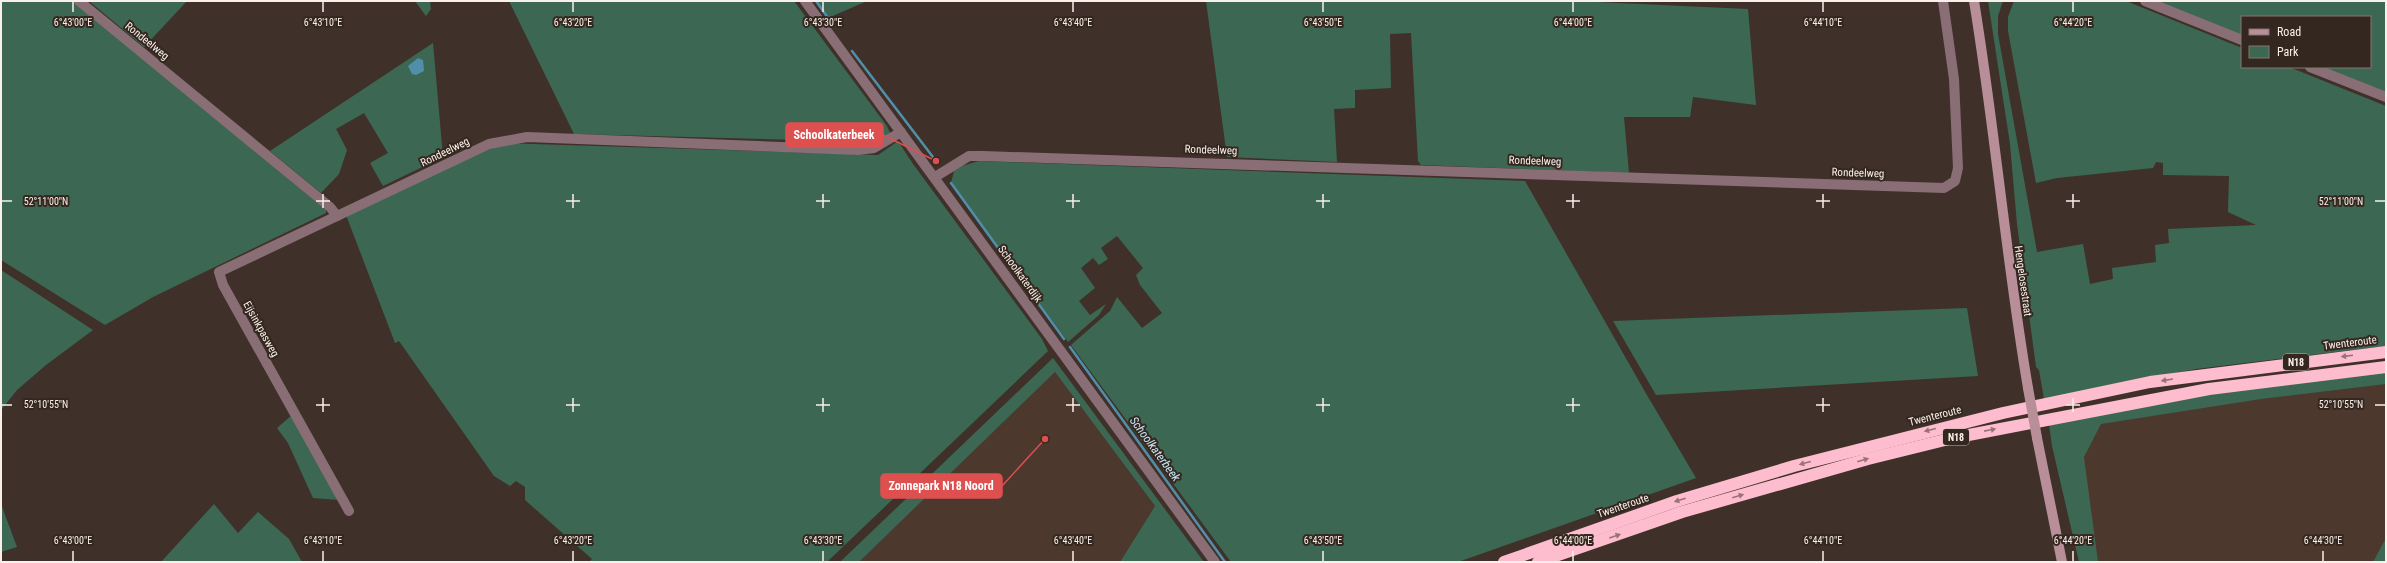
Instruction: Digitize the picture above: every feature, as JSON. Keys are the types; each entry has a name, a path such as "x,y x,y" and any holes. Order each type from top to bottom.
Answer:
{"highway":[{"name":"Twenteroute","path":"1504,562 1677,501 1859,448 1996,414 2092,392 2150,382 2386,352"},
{"name":"N18","path":"1538,562 1682,512 1868,459 1953,438 2209,389 2386,367"}],"main road":[{"name":"Hengelosestraat","path":"1974,1 1987,80 2004,233 2028,388 2062,562"}],"street":[{"name":"Rondeelweg","path":"80,1 330,206 337,216 489,144 513,138 526,137 858,150 874,148 901,132"},
{"name":"Schoolkaterdijk","path":"805,1 901,132 936,177 1215,562"},
{"name":"Rondeelweg","path":"936,177 969,156 983,156 1944,188 1955,181 1958,168 1954,79 1944,1"},
{"path":"2145,1 2241,40"},
{"path":"2312,68 2386,98"},
{"name":"Eijsinkpasweg","path":"337,216 219,272 222,285 349,511"}],"shaded area":[{"path":"1055,372 1155,506 1120,562 859,562"},
{"path":"2386,379 2386,562 2091,562 2070,459 2086,421"}],"green space":[{"path":"1,1 73,1 326,210 326,213 153,297 105,325 1,260"},
{"path":"89,1 187,1 144,47"},
{"path":"415,1 430,1 431,9 426,16"},
{"path":"509,1 794,1 887,126 891,135 880,142 574,134"},
{"path":"816,1 867,1 828,18"},
{"path":"1206,1 1574,1 1748,9 1756,105 1693,97 1690,117 1624,117 1629,173 1421,165 1418,161 1411,33 1390,34 1391,88 1355,90 1355,108 1334,109 1337,162 1227,157"},
{"path":"1988,1 2003,1 1998,16 1998,34 2037,252 2083,244 2090,284 2113,279 2112,268 2156,262 2155,245 2169,243 2168,229 2256,225 2228,212 2229,176 2163,175 2163,163 2156,162 2153,168 2057,178 2036,183 2008,31 2008,17 2014,1 2126,1 2241,48 2241,68 2291,68 2386,106 2386,346 2196,369 2044,399 2039,370 2036,367 2017,224 2010,144"},
{"path":"2157,1 2386,1 2386,93 2324,68 2371,68 2371,16 2241,16 2241,35"},
{"path":"433,43 443,157 383,186 370,163 388,153 364,113 336,129 347,150 339,174 321,193 270,151"},
{"path":"898,141 913,164 1042,339 1048,351 827,562 589,562 592,559 525,500 525,487 516,481 510,486 494,476 399,341 395,343 346,215 445,167 504,143 878,155"},
{"path":"979,161 1525,181 1696,478 1458,562 1231,562 1071,345 1110,311 1117,297 1142,328 1162,313 1140,285 1136,275 1143,268 1117,236 1101,248 1108,259 1099,265 1093,258 1081,268 1095,288 1079,301 1090,315 1106,304 1099,315 1068,342 951,183 954,171 962,166"},
{"path":"1,270 93,330 46,365 17,390 1,410"},
{"path":"1967,308 1978,376 1656,395 1613,321"},
{"path":"1053,358 1204,562 1120,562 1155,506 1055,372 859,562 840,562"},
{"path":"2386,371 2386,384 2261,399 2101,424 2084,457 2098,562 2079,562 2052,446 2049,424 2207,393"},
{"path":"292,415 340,500 313,498 288,443 277,428"},
{"path":"1,504 17,547 1,552"},
{"path":"214,504 238,533 258,512 289,539 302,562 161,562"},
{"path":"2386,538 2386,562 2373,562"}],"water":[{"path":"418,58 423,60 424,71 416,75 412,74 408,66"}],"waterway":[{"name":"Schoolkaterbeek","path":"816,1 828,18"},
{"name":"Schoolkaterbeek","path":"852,51 936,161"},
{"name":"Schoolkaterbeek","path":"951,183 1064,339"},
{"name":"Schoolkaterbeek","path":"1070,347 1225,562"}],"place":[{"name":"Schoolkaterbeek","path":"936,161"},
{"name":"Zonnepark N18 Noord","path":"1045,439"}]}
